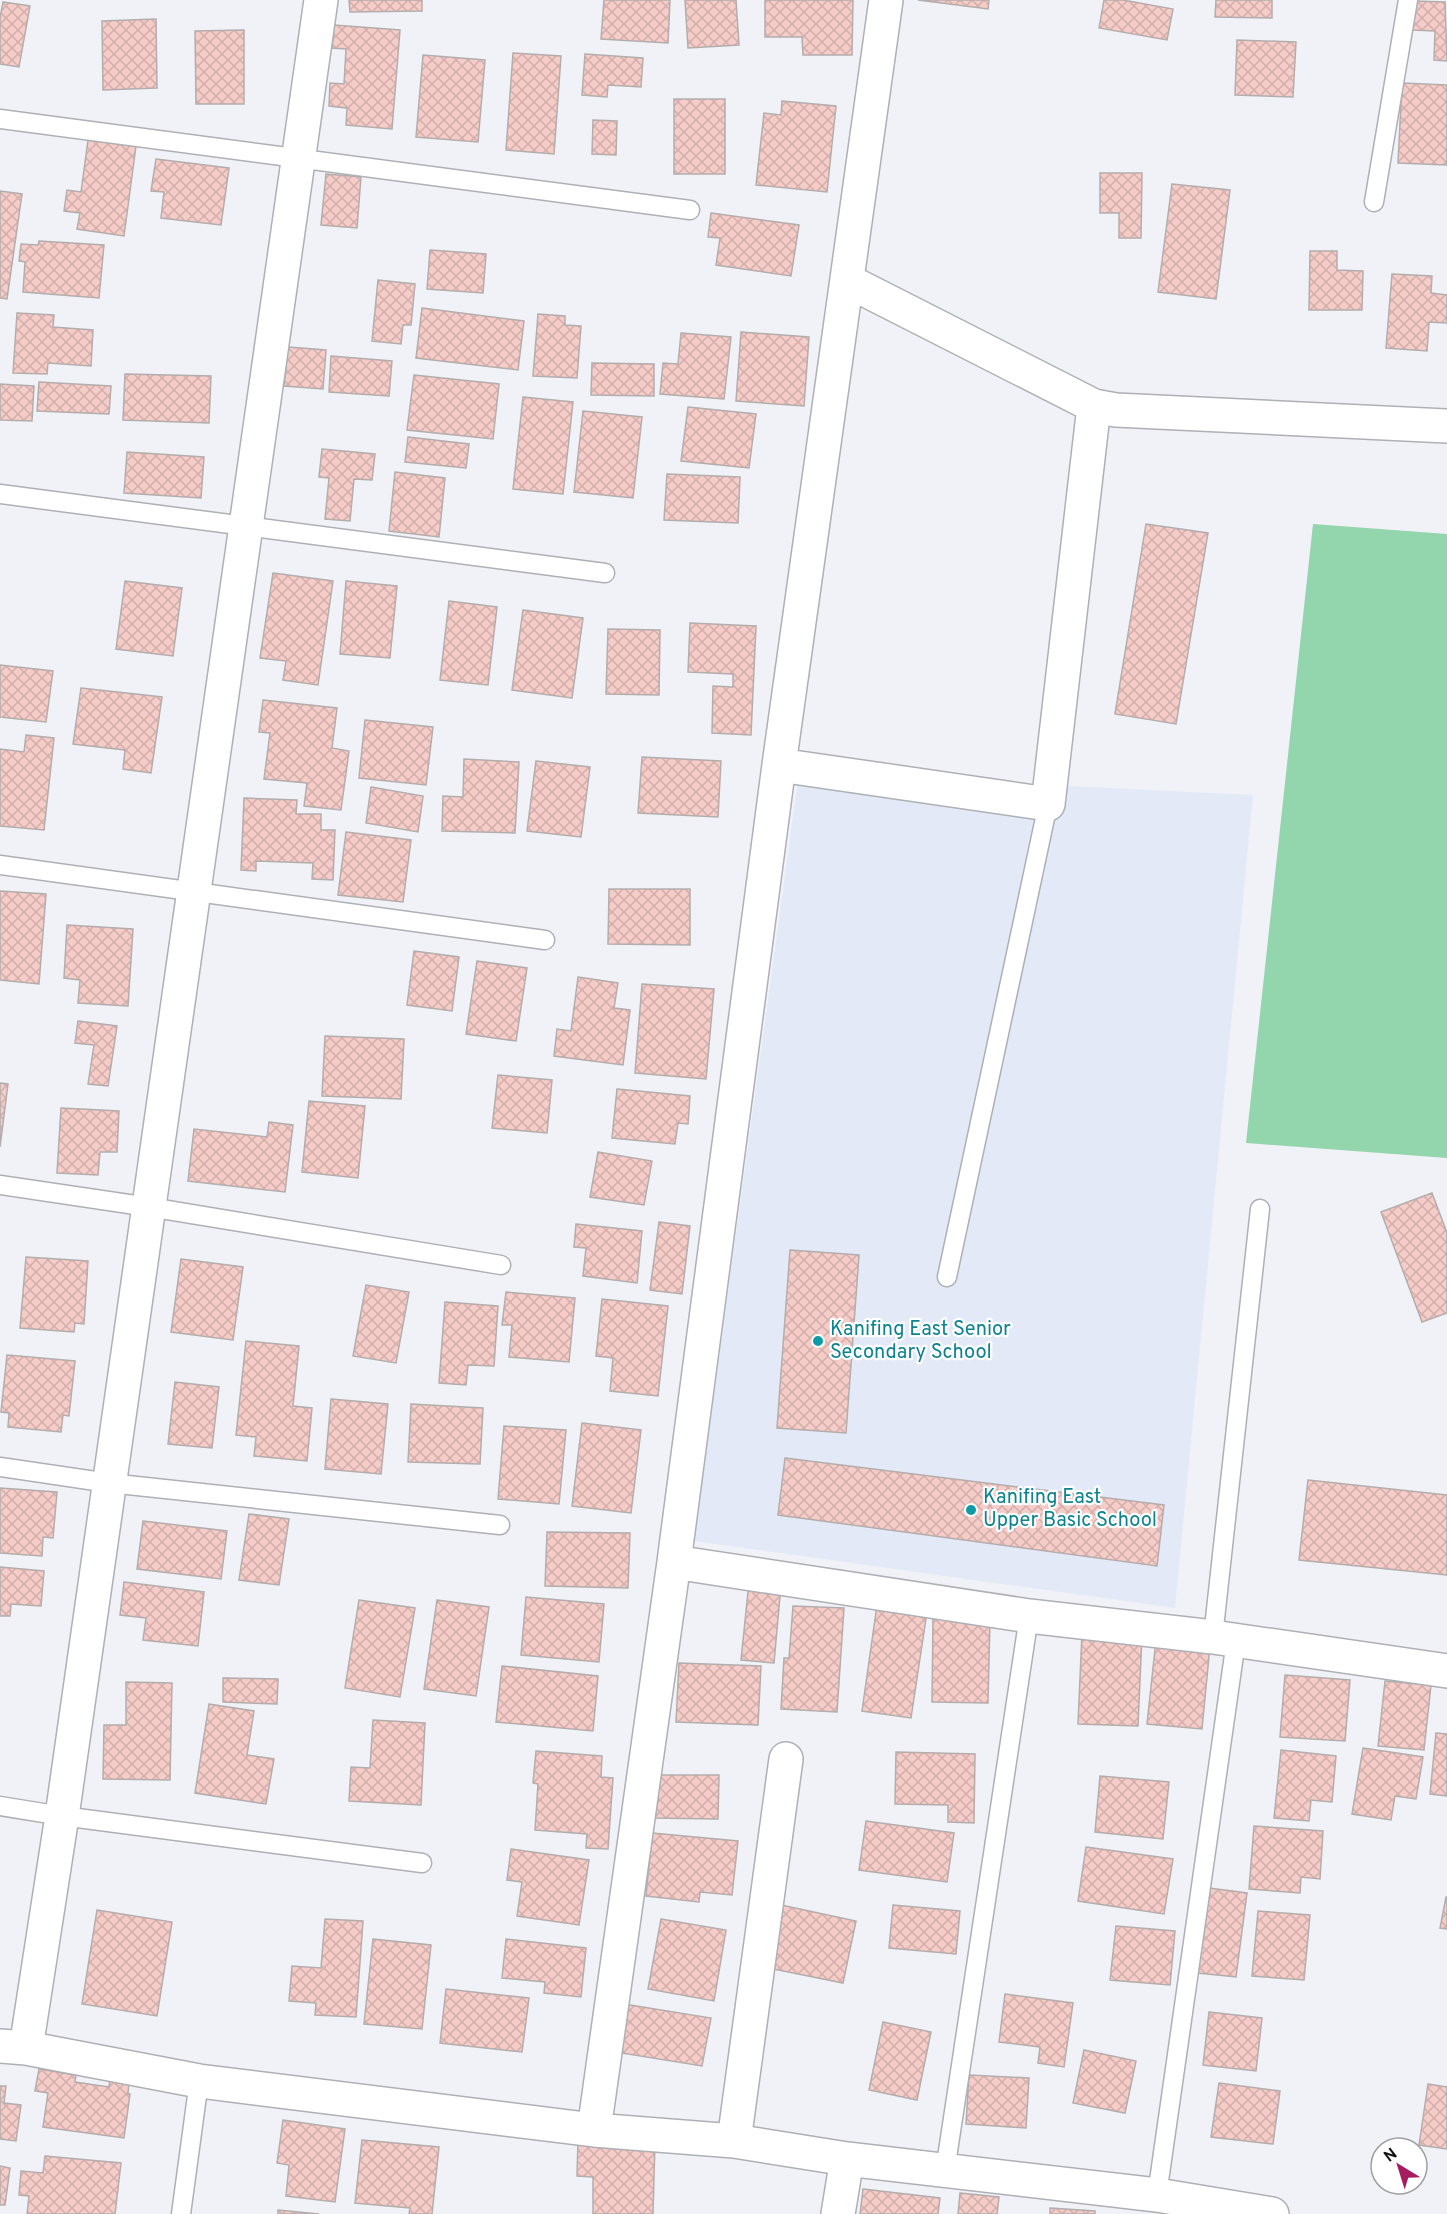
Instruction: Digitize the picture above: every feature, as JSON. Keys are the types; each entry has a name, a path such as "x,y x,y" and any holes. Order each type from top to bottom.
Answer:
{"street":[{"path":"321,0 62,1816 13,2047 199,2081 594,2130 734,2141 848,2159 1157,2195 1237,2211 1272,2214"},
{"path":"594,2130 674,1562 779,765 886,0"},
{"path":"848,281 1094,406 1116,410 1447,426"},
{"path":"779,765 1048,804 1094,406"},
{"path":"674,1562 1029,1616 1224,1639 1447,1671"},
{"path":"734,2141 786,1759"},
{"path":"838,2214 848,2159"}],"lane":[{"path":"1374,202 1408,0"},
{"path":"0,119 690,210"},
{"path":"0,494 604,573"},
{"path":"947,1277 1048,804"},
{"path":"0,865 545,940"},
{"path":"0,1185 501,1265"},
{"path":"1157,2195 1224,1639 1260,1209"},
{"path":"0,1467 109,1483 500,1525"},
{"path":"945,2171 1029,1616"},
{"path":"0,1806 422,1863"},
{"path":"181,2214 199,2081"}],"shaded area":[{"path":"799,773 1253,795 1175,1608 694,1541"}],"green space":[{"path":"1313,524 1447,534 1447,1158 1246,1143"}],"building":[{"path":"349,0 422,0 422,11 350,12"},
{"path":"604,0 670,0 668,43 601,39"},
{"path":"685,0 736,0 739,45 688,48"},
{"path":"765,0 853,0 852,55 803,55 802,37 765,37"},
{"path":"918,0 989,0 988,9"},
{"path":"1104,0 1123,0 1173,9 1167,40 1099,28"},
{"path":"1216,0 1272,0 1272,18 1215,17"},
{"path":"1413,1 1445,2 1447,61 1434,60 1435,31 1412,30"},
{"path":"3,2 30,6 19,67 0,64 0,18"},
{"path":"156,19 157,88 103,90 102,21"},
{"path":"334,25 400,30 392,129 346,125 347,108 329,106 330,83 344,84 346,49 332,48"},
{"path":"244,30 244,104 196,104 195,31"},
{"path":"1237,40 1296,42 1293,97 1235,95"},
{"path":"513,53 561,56 554,154 506,150"},
{"path":"585,54 643,58 641,87 608,85 607,97 582,95"},
{"path":"423,55 485,60 478,142 416,137"},
{"path":"1402,83 1447,85 1447,165 1398,163"},
{"path":"674,99 725,99 725,174 674,174"},
{"path":"782,101 836,106 827,192 756,185 764,113 781,115"},
{"path":"593,120 617,121 616,155 592,154"},
{"path":"88,140 136,146 124,236 77,229 80,213 64,211 67,190 81,192"},
{"path":"156,159 229,168 221,225 161,218 164,192 151,191"},
{"path":"1100,173 1142,173 1141,238 1119,238 1119,213 1100,213"},
{"path":"326,174 361,177 357,228 321,225"},
{"path":"1172,184 1230,190 1216,299 1158,292"},
{"path":"0,191 22,194 7,299 0,298"},
{"path":"711,213 799,225 791,276 716,265 720,238 708,237"},
{"path":"39,241 104,245 99,298 23,292 25,262 19,261 21,244 38,245"},
{"path":"430,250 486,254 483,293 427,289"},
{"path":"1310,251 1337,251 1337,270 1363,271 1362,310 1309,310"},
{"path":"1392,274 1432,276 1431,293 1447,295 1447,323 1429,322 1427,351 1386,348"},
{"path":"378,280 415,284 411,325 403,325 401,344 372,341"},
{"path":"422,308 524,321 518,370 416,358"},
{"path":"17,313 54,315 53,327 93,330 91,366 48,363 47,374 13,373"},
{"path":"538,314 565,316 565,325 581,326 577,378 533,376"},
{"path":"741,332 809,337 804,406 736,401"},
{"path":"681,333 731,337 724,399 660,394 663,363 678,364"},
{"path":"288,347 326,350 323,389 284,386"},
{"path":"331,356 392,361 389,396 329,392"},
{"path":"592,363 654,364 654,396 591,395"},
{"path":"125,374 211,376 209,423 123,420"},
{"path":"414,375 499,384 493,439 407,430"},
{"path":"39,382 111,386 109,414 37,411"},
{"path":"0,384 34,386 32,421 0,420"},
{"path":"523,397 573,402 563,494 513,489"},
{"path":"688,407 756,414 749,468 681,461"},
{"path":"583,411 642,417 633,498 574,492"},
{"path":"408,437 469,444 466,468 405,462"},
{"path":"322,449 375,454 372,480 354,479 350,521 325,519 329,478 319,477"},
{"path":"127,452 204,457 201,498 124,493"},
{"path":"395,472 445,478 439,537 389,531"},
{"path":"667,474 740,477 738,523 664,520"},
{"path":"1146,524 1208,533 1176,724 1115,714"},
{"path":"273,573 333,581 318,685 283,680 286,661 260,658"},
{"path":"125,581 182,588 173,656 116,649"},
{"path":"346,581 397,586 390,658 340,654"},
{"path":"449,601 497,607 488,685 440,680"},
{"path":"523,610 583,618 572,698 512,690"},
{"path":"690,623 756,626 751,735 712,733 713,686 733,687 733,674 688,672"},
{"path":"608,629 660,630 659,695 606,694"},
{"path":"0,665 53,671 46,722 0,717"},
{"path":"81,688 162,697 151,773 123,769 125,750 73,744"},
{"path":"263,700 337,708 332,748 349,751 341,810 304,806 307,783 264,779 270,733 259,732"},
{"path":"365,720 433,727 426,785 359,778"},
{"path":"26,735 54,738 44,830 0,826 0,749 24,752"},
{"path":"642,757 721,761 718,817 638,813"},
{"path":"464,759 519,762 515,833 442,831 443,796 463,797"},
{"path":"536,761 590,767 581,837 527,831"},
{"path":"371,787 423,796 418,832 366,823"},
{"path":"244,798 297,800 296,814 321,814 321,830 335,830 333,880 312,879 313,863 256,861 256,871 241,870"},
{"path":"346,832 411,840 403,902 338,895"},
{"path":"609,889 690,889 690,945 608,944"},
{"path":"0,891 46,894 39,984 0,980"},
{"path":"67,925 133,929 128,1006 78,1003 80,980 64,978"},
{"path":"414,951 459,957 452,1011 407,1005"},
{"path":"477,961 527,968 516,1041 466,1034"},
{"path":"578,977 618,983 614,1008 630,1010 623,1065 554,1056 557,1029 571,1031"},
{"path":"642,984 714,989 706,1079 635,1073"},
{"path":"78,1021 117,1026 108,1086 88,1084 94,1045 75,1043"},
{"path":"325,1036 404,1039 401,1099 322,1096"},
{"path":"498,1075 552,1080 547,1133 492,1128"},
{"path":"0,1083 8,1084 0,1147"},
{"path":"617,1089 690,1096 688,1124 678,1123 675,1144 612,1138"},
{"path":"309,1101 365,1106 358,1178 302,1172"},
{"path":"61,1108 119,1111 117,1152 100,1152 98,1175 57,1173"},
{"path":"269,1122 293,1125 285,1192 188,1181 194,1129 267,1137"},
{"path":"598,1152 652,1161 644,1205 590,1197"},
{"path":"1432,1193 1447,1233 1447,1313 1422,1322 1381,1212"},
{"path":"659,1222 690,1226 682,1294 650,1290"},
{"path":"576,1224 642,1231 637,1283 583,1276 586,1248 574,1247"},
{"name":"Kanifing East Senior Secondary School","path":"790,1250 859,1255 846,1433 777,1428"},
{"path":"26,1257 88,1261 84,1324 75,1323 74,1332 20,1328"},
{"path":"181,1259 243,1267 233,1340 171,1332"},
{"path":"366,1285 409,1292 396,1363 353,1356"},
{"path":"506,1292 575,1298 569,1362 509,1357 512,1325 502,1325"},
{"path":"602,1299 668,1306 658,1396 610,1391 613,1358 596,1356"},
{"path":"445,1302 498,1306 494,1366 468,1365 466,1385 439,1383"},
{"path":"246,1341 299,1346 293,1406 312,1408 307,1461 254,1456 256,1437 236,1435"},
{"path":"7,1355 75,1361 69,1416 63,1415 61,1432 8,1427 9,1413 1,1412"},
{"path":"175,1382 219,1387 212,1448 168,1444"},
{"path":"331,1399 388,1404 381,1474 325,1469"},
{"path":"411,1404 483,1408 480,1464 408,1462"},
{"path":"582,1423 641,1430 631,1513 572,1506"},
{"path":"504,1426 566,1430 559,1504 498,1499"},
{"name":"Kanifing East Upper Basic School","path":"785,1458 1164,1505 1157,1566 778,1515"},
{"path":"1308,1480 1447,1495 1447,1575 1299,1560"},
{"path":"0,1488 57,1492 53,1538 43,1537 42,1556 0,1553"},
{"path":"249,1514 289,1519 279,1585 239,1580"},
{"path":"143,1521 227,1531 221,1579 137,1569"},
{"path":"547,1532 630,1533 628,1588 545,1586"},
{"path":"0,1567 44,1571 41,1606 11,1604 10,1616 0,1616"},
{"path":"124,1582 204,1592 198,1646 143,1640 146,1618 120,1615"},
{"path":"749,1582 781,1585 774,1663 741,1660"},
{"path":"526,1597 604,1604 599,1662 521,1655"},
{"path":"359,1600 415,1608 400,1697 345,1688"},
{"path":"437,1600 489,1607 476,1696 424,1689"},
{"path":"877,1605 927,1612 911,1718 862,1711"},
{"path":"793,1606 844,1608 837,1712 781,1709 784,1658 789,1658"},
{"path":"933,1619 990,1619 988,1703 932,1702"},
{"path":"1082,1633 1142,1635 1138,1726 1078,1724"},
{"path":"1156,1640 1210,1646 1202,1729 1147,1724"},
{"path":"679,1663 761,1666 758,1725 676,1722"},
{"path":"502,1666 598,1676 593,1731 496,1722"},
{"path":"1285,1675 1350,1680 1345,1741 1280,1737"},
{"path":"223,1678 278,1679 277,1704 223,1702"},
{"path":"1385,1681 1431,1685 1424,1750 1378,1746"},
{"path":"126,1682 172,1683 170,1780 103,1779 104,1725 126,1725"},
{"path":"209,1704 254,1711 247,1755 274,1759 266,1804 195,1793"},
{"path":"373,1720 425,1723 421,1805 349,1801 351,1767 370,1768"},
{"path":"1436,1733 1447,1734 1447,1796 1430,1794"},
{"path":"1363,1748 1423,1757 1416,1799 1395,1796 1391,1820 1352,1814"},
{"path":"1281,1750 1336,1756 1332,1802 1311,1800 1309,1821 1274,1818"},
{"path":"536,1751 602,1756 601,1777 613,1778 608,1849 586,1848 587,1834 535,1830 538,1784 533,1783"},
{"path":"896,1752 975,1754 974,1823 948,1822 948,1805 895,1804"},
{"path":"650,1775 719,1775 718,1819 650,1818"},
{"path":"1100,1776 1169,1782 1163,1839 1095,1832"},
{"path":"866,1821 954,1833 947,1882 859,1870"},
{"path":"1254,1826 1323,1831 1320,1879 1301,1877 1300,1893 1249,1889"},
{"path":"652,1833 738,1841 732,1895 700,1892 699,1902 646,1896"},
{"path":"1086,1847 1173,1859 1164,1914 1078,1901"},
{"path":"511,1849 589,1860 579,1925 517,1916 522,1882 507,1880"},
{"path":"1209,1888 1247,1893 1236,1977 1198,1973"},
{"path":"1447,1897 1447,1929 1440,1928"},
{"path":"781,1905 856,1921 843,1983 768,1968"},
{"path":"893,1905 960,1911 956,1954 889,1948"},
{"path":"97,1910 172,1922 157,2016 82,2004"},
{"path":"1258,1911 1310,1915 1304,1980 1252,1976"},
{"path":"325,1919 363,1921 356,2017 315,2015 316,2003 289,2001 292,1966 321,1968"},
{"path":"661,1919 726,1930 714,2001 648,1989"},
{"path":"1116,1926 1175,1931 1170,1985 1110,1980"},
{"path":"373,1939 431,1945 422,2029 364,2024"},
{"path":"506,1939 586,1948 581,1997 544,1993 545,1982 502,1978"},
{"path":"446,1989 529,1998 522,2052 440,2043"},
{"path":"1005,1994 1073,2003 1064,2067 1038,2063 1040,2047 999,2042"},
{"path":"624,2004 711,2018 702,2066 615,2052"},
{"path":"1209,2012 1262,2018 1256,2071 1203,2065"},
{"path":"883,2022 931,2032 917,2100 869,2090"},
{"path":"1084,2050 1136,2061 1125,2113 1073,2103"},
{"path":"39,2069 76,2075 75,2082 109,2087 110,2079 129,2081 128,2094 130,2094 124,2138 43,2127 48,2093 35,2091"},
{"path":"969,2075 1029,2078 1026,2128 966,2124"},
{"path":"1219,2083 1280,2091 1273,2144 1211,2137"},
{"path":"1428,2084 1447,2087 1447,2149 1429,2146 1429,2136 1420,2136"},
{"path":"0,2086 6,2086 4,2103 21,2105 16,2141 0,2139"},
{"path":"283,2120 345,2129 335,2202 286,2196 289,2165 277,2163"},
{"path":"362,2140 439,2147 432,2214 409,2214 410,2208 355,2203"},
{"path":"578,2140 655,2141 653,2214 593,2214 593,2177 577,2176"},
{"path":"45,2156 121,2163 115,2214 27,2214 29,2196 19,2195 21,2171 43,2173"},
{"path":"0,2166 10,2168 5,2205 0,2205"},
{"path":"863,2189 940,2198 938,2214 860,2214"},
{"path":"960,2193 999,2197 997,2214 958,2214"},
{"path":"1050,2208 1095,2211 1095,2214 1050,2214"},
{"path":"278,2210 319,2214 278,2214"}],"place":[{"name":"Kanifing East Senior Secondary School","path":"818,1341"},
{"name":"Kanifing East Upper Basic School","path":"971,1510"}]}
